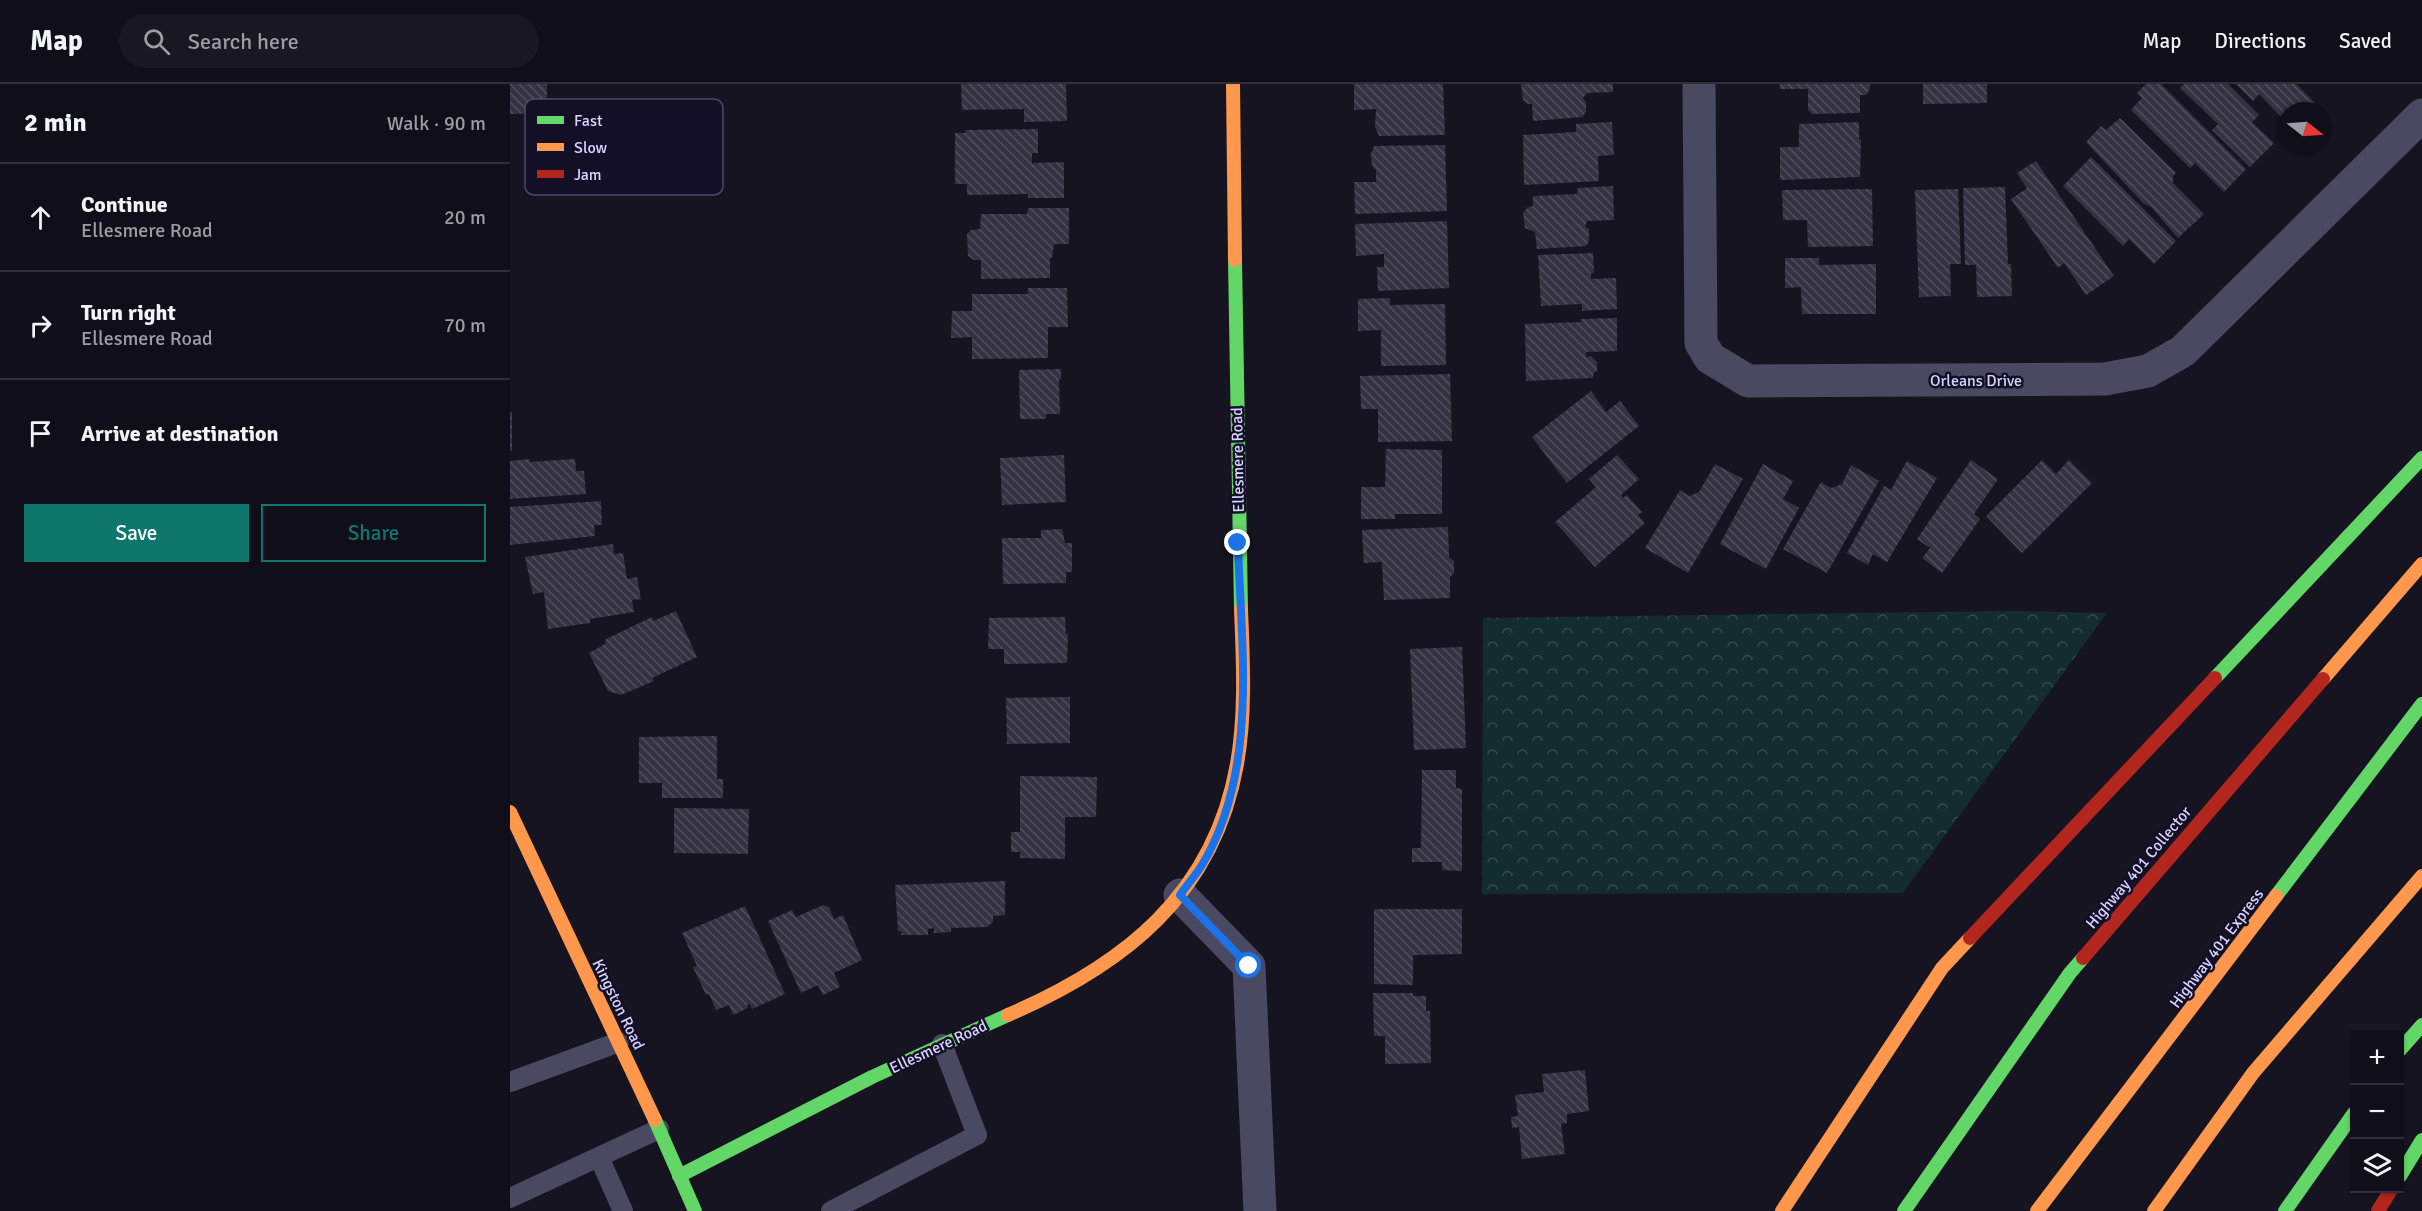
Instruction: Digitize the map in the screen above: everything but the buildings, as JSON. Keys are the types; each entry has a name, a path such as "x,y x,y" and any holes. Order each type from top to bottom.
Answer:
{"main road":[{"name":"Ellesmere Road","path":"679,1176 889,1068 1044,998 1090,974 1123,951 1154,923 1180,895 1202,865 1229,799 1238,761 1243,717 1238,543 1233,84"},
{"path":"1782,1211 1942,968 2422,458"},
{"name":"Highway 401 Collector","path":"1904,1211 2070,973 2374,617 2422,564"},
{"name":"Highway 401 Express","path":"2037,1211 2422,704"},
{"name":"Kingston Road","path":"511,817 619,1042 695,1211"},
{"path":"2154,1211 2253,1073 2422,876"},
{"path":"2404,1045 2422,1025"},
{"path":"2285,1211 2350,1120"},
{"path":"2404,1169 2422,1140"},
{"path":"2378,1211 2389,1193"}],"street":[{"name":"Orleans Drive","path":"1699,84 1701,343 1710,358 1748,381 2105,379 2148,372 2183,351 2422,116"},
{"path":"1180,895 1249,966 1260,1211"}],"lane":[{"path":"510,1082 619,1042"},
{"path":"831,1211 977,1135 942,1044"},
{"path":"510,1198 659,1129"},
{"path":"599,1157 623,1211"}],"green space":[{"path":"2007,611 2107,613 1903,893 1482,894 1483,618"}],"traffic: fast":[{"path":"1235,260 1241,609"},
{"path":"2215,678 2422,458"},
{"path":"2276,896 2422,704"},
{"path":"1904,1211 2070,973 2083,958"},
{"path":"679,1176 872,1077 1008,1015"},
{"path":"2404,1045 2422,1025"},
{"path":"2285,1211 2350,1119"},
{"path":"655,1120 695,1211"},
{"path":"2404,1169 2422,1140"}],"traffic: slow":[{"path":"1233,84 1235,260"},
{"path":"2323,679 2422,564"},
{"path":"1008,1015 1089,973 1125,948 1157,920 1185,888 1208,851 1225,810 1240,745 1243,686 1241,609"},
{"path":"510,812 655,1120"},
{"path":"2154,1211 2253,1073 2422,876"},
{"path":"2037,1211 2276,896"},
{"path":"1782,1211 1942,968 1970,938"}],"traffic: jam":[{"path":"1970,938 2215,678"},
{"path":"2083,958 2323,679"},
{"path":"2378,1211 2389,1193"}],"route":[{"path":"1238,543 1243,717 1238,761 1229,799 1216,835 1202,865 1180,895 1249,966"}]}
